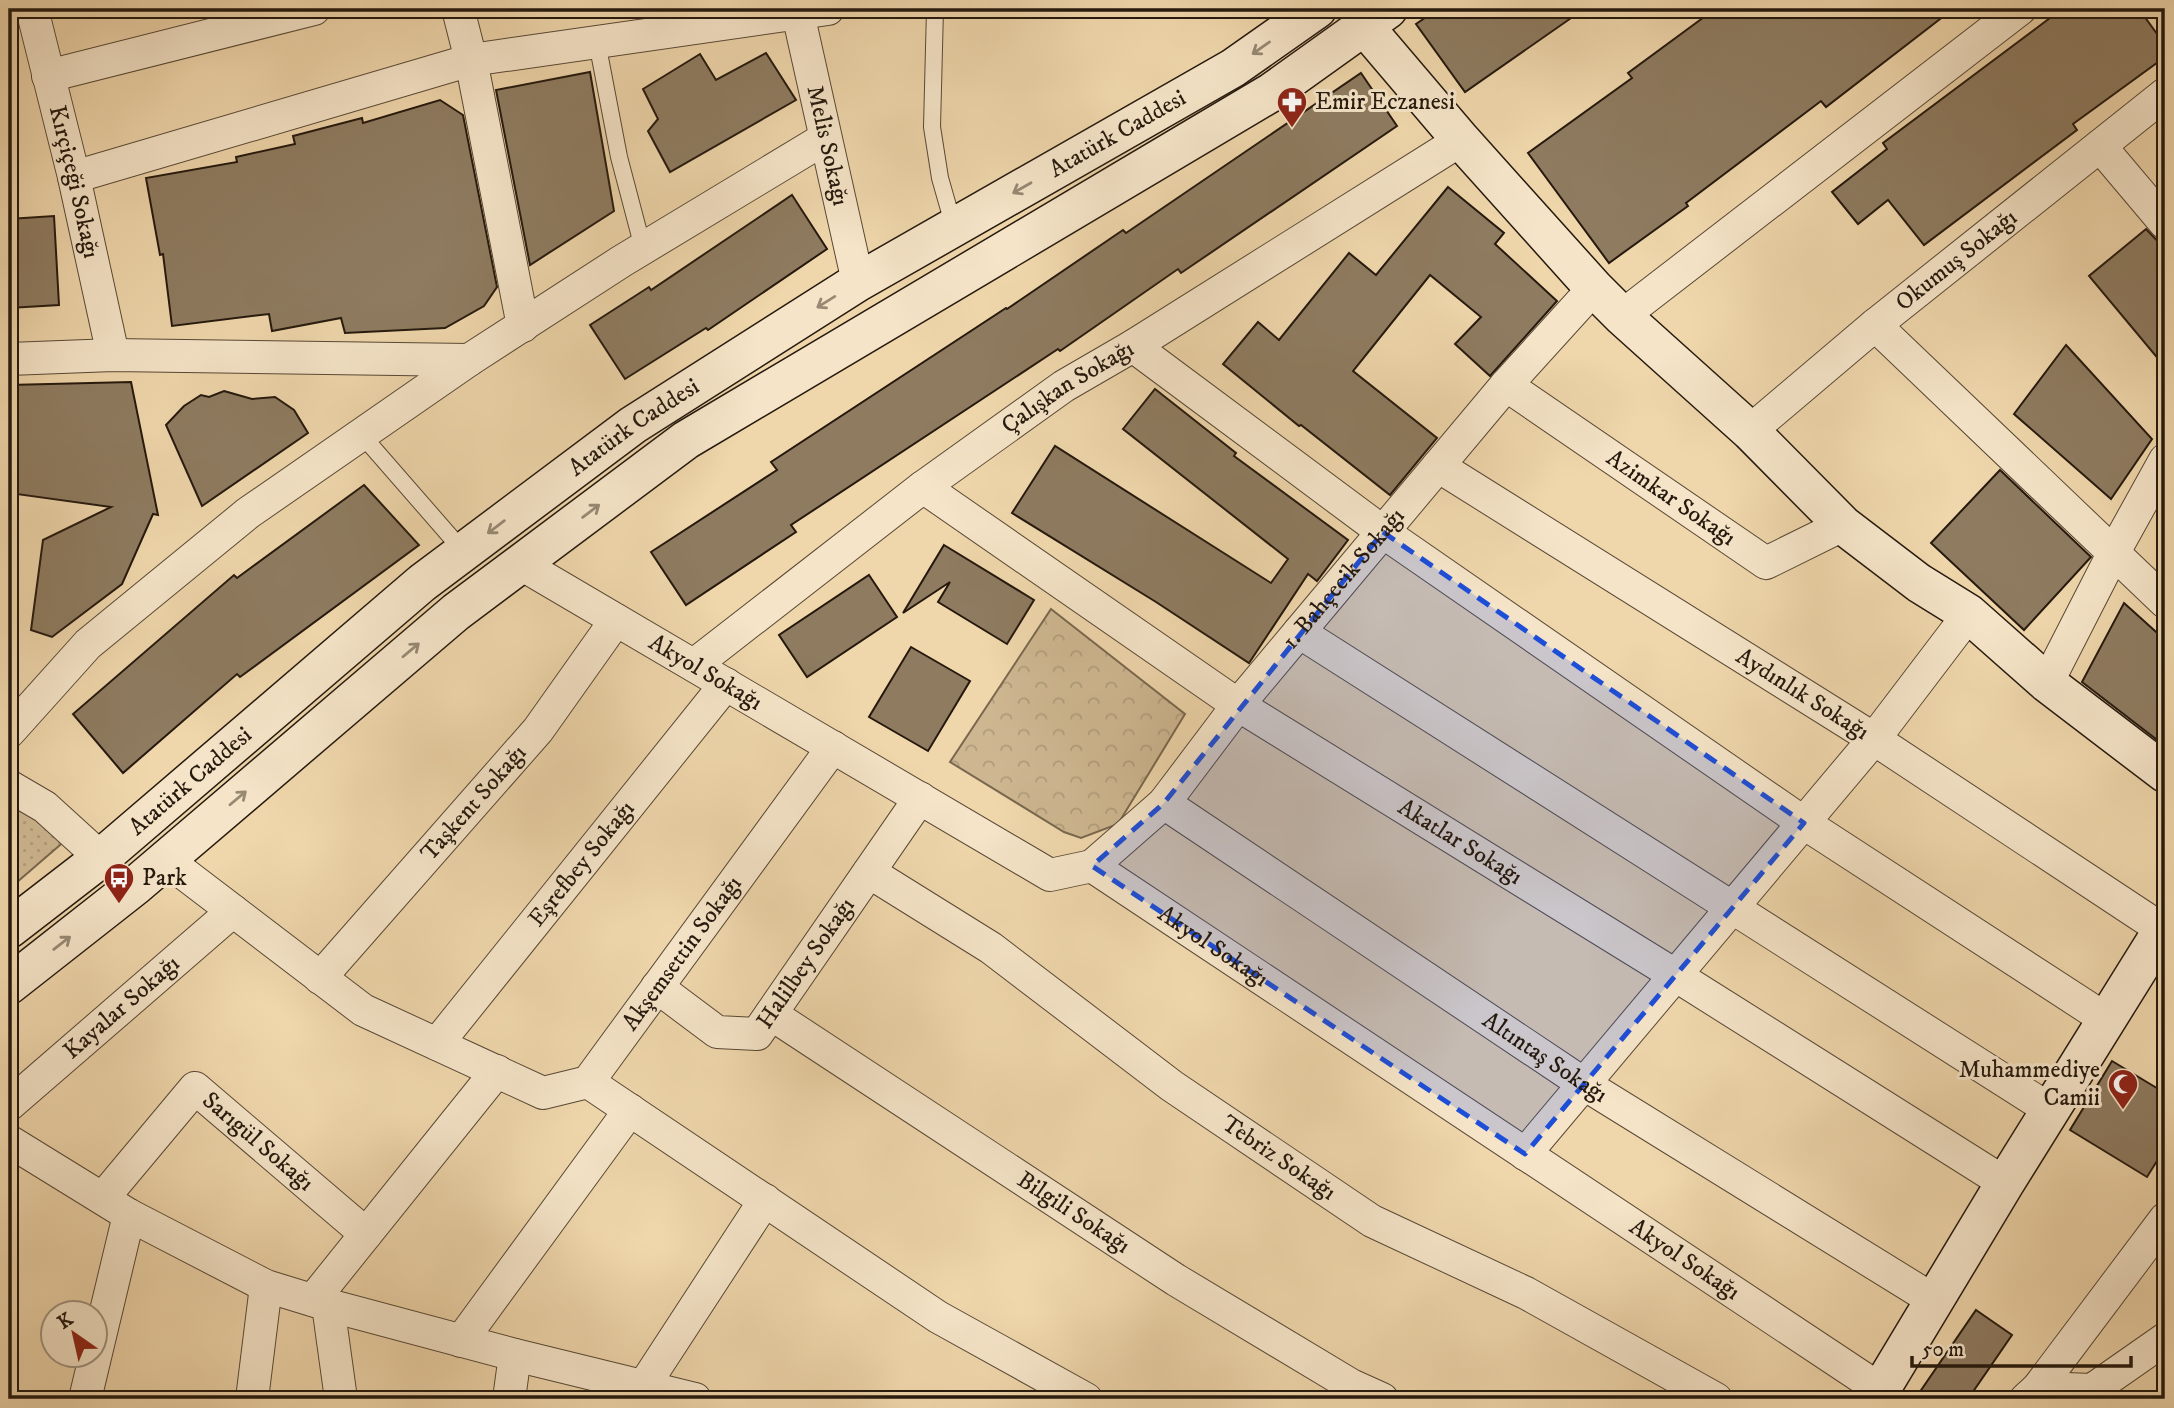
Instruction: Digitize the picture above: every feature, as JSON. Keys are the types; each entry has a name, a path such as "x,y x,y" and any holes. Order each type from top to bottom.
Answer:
{"main road":[{"name":"Atatürk Caddesi","path":"9,929 101,858 422,583 633,425 858,282 1233,68 1317,9"},
{"path":"9,985 165,859 456,612 686,440 1272,92 1376,17 1461,140 1622,316 1750,431 1843,525 1919,583 1969,614 2047,683 2165,772"},
{"path":"1878,1395 2005,1183 2164,928"}],"street":[{"name":"Kırçiçeği Sokağı","path":"32,9 74,177 113,355"},
{"path":"48,76 314,9"},
{"path":"458,9 471,60 523,326"},
{"path":"74,177 471,60 797,11 828,9"},
{"path":"1622,316 2020,9"},
{"name":"Melis Sokağı","path":"797,11 858,282"},
{"name":"Okumuş Sokağı","path":"1750,431 1875,325 2165,94"},
{"path":"9,732 88,645 248,513 469,360 643,248 824,139"},
{"name":"Çalışkan Sokağı","path":"694,666 923,487 1064,386 1133,346 1461,140"},
{"path":"2100,146 2165,223"},
{"name":"1. Bahçecik Sokağı","path":"1092,866 1164,803 1238,705 1298,632 1506,385 1594,288"},
{"path":"1875,325 2165,603"},
{"path":"1133,346 1383,531 1804,823 2107,1020"},
{"path":"9,359 113,355 469,360"},
{"name":"Azimkar Sokağı","path":"1506,385 1766,563 1843,525"},
{"path":"2047,683 2165,460"},
{"name":"Aydınlık Sokağı","path":"1438,466 1874,740 2164,928"},
{"name":"Akatlar Sokağı","path":"923,487 1238,705 2005,1183"},
{"name":"Akyol Sokağı","path":"521,564 1050,875 1092,866 1525,1154 1878,1395"},
{"path":"1525,1154 1874,740 1969,614"},
{"name":"Taşkent Sokağı","path":"320,978 538,730 616,620"},
{"path":"1298,632 2052,1111"},
{"name":"Eşrefbey Sokağı","path":"437,1044 726,684"},
{"name":"Akşemsettin Sokağı","path":"588,1082 833,747"},
{"path":"9,786 45,807 101,858"},
{"name":"Halilbey Sokağı","path":"657,988 717,1032 757,1034 920,798"},
{"name":"Altıntaş Sokağı","path":"1164,803 1584,1084 1935,1301"},
{"path":"165,859 363,1010 543,1093 588,1082 938,1317 1086,1399"},
{"name":"Tebriz Sokağı","path":"869,872 991,948 1172,1086 1372,1221 1526,1293 1716,1399"},
{"name":"Kayalar Sokağı","path":"9,1105 233,911"},
{"name":"Bilgili Sokağı","path":"771,1014 1176,1280 1351,1385 1382,1399"},
{"path":"341,1399 321,1303 366,1234 497,1071"},
{"name":"Sarıgül Sokağı","path":"103,1198 195,1088 366,1234"},
{"path":"461,1340 630,1110"},
{"path":"9,1142 129,1215 266,1286 515,1355 688,1399"},
{"path":"643,1387 765,1200"},
{"path":"85,1399 129,1215"},
{"path":"2032,1394 2165,1219"},
{"path":"252,1399 266,1286"},
{"path":"2032,1394 2092,1395 2165,1339"},
{"path":"509,1399 515,1355"}],"lane":[{"path":"935,9 932,127 940,178 954,227"},
{"path":"597,42 619,157 643,248"},
{"path":"361,434 463,551"}],"highlighted area":[{"path":"1383,532 1804,823 1525,1154 1092,866 1164,803"}],"green space":[{"path":"1051,609 1185,714 1118,824 1081,838 1064,832 950,762"},
{"path":"9,786 67,839 9,889"}],"building":[{"path":"1438,9 1584,9 1465,92 1416,24"},
{"path":"1715,9 1953,9 1826,107 1821,101 1686,203 1688,206 1609,263 1528,153 1632,78 1628,73"},
{"path":"2062,9 2139,9 2165,45 2165,57 2073,124 2077,130 1924,245 1888,200 1858,224 1832,192 1887,149 1883,143"},
{"path":"766,53 796,100 670,172 648,131 658,119 643,89 700,54 716,80"},
{"path":"590,72 614,211 530,265 496,90"},
{"path":"1361,73 1397,126 1181,273 1178,269 1060,351 1058,349 791,525 796,532 686,605 651,552 777,470 771,462 1007,309 1123,230 1126,233"},
{"path":"440,100 463,115 497,287 484,306 445,328 345,333 341,318 272,331 269,314 172,326 163,254 160,255 146,178 237,162 236,157 295,144 293,136 362,118 363,123"},
{"path":"1448,187 1504,233 1495,244 1557,301 1490,376 1455,344 1481,317 1430,275 1353,371 1437,438 1390,495 1223,364 1258,322 1279,340 1349,253 1376,275"},
{"path":"792,195 827,249 708,330 706,328 625,379 590,325 649,287 651,290"},
{"path":"54,216 59,305 9,308 9,219"},
{"path":"2146,229 2165,249 2165,367 2089,276"},
{"path":"2066,345 2152,439 2111,499 2014,414"},
{"path":"131,382 158,515 153,514 122,584 52,637 31,630 43,540 111,507 9,493 9,385"},
{"path":"1155,389 1236,453 1234,456 1348,540 1317,581 1308,574 1249,663 1012,513 1055,446 1271,583 1288,559 1123,429"},
{"path":"224,391 252,399 275,397 294,410 308,433 202,506 166,425 184,406 201,395 209,397"},
{"path":"2000,470 2091,557 2024,630 1931,543"},
{"path":"364,485 419,545 240,677 237,674 123,773 73,714 234,575 237,578"},
{"path":"944,545 1034,600 1007,644 938,602 950,582 903,613"},
{"path":"869,575 897,617 807,677 779,635"},
{"path":"2124,603 2165,640 2165,746 2082,682"},
{"path":"911,647 970,681 928,751 869,717"},
{"name":"Muhammediye Camii","path":"2112,1061 2165,1093 2165,1148 2147,1177 2070,1130"},
{"path":"1976,1310 2012,1335 1968,1399 1915,1399"}],"place":[{"name":"Emir Eczanesi","path":"1292,129"},
{"name":"Park","path":"119,905"},
{"name":"Muhammediye Camii","path":"2123,1111"}]}
